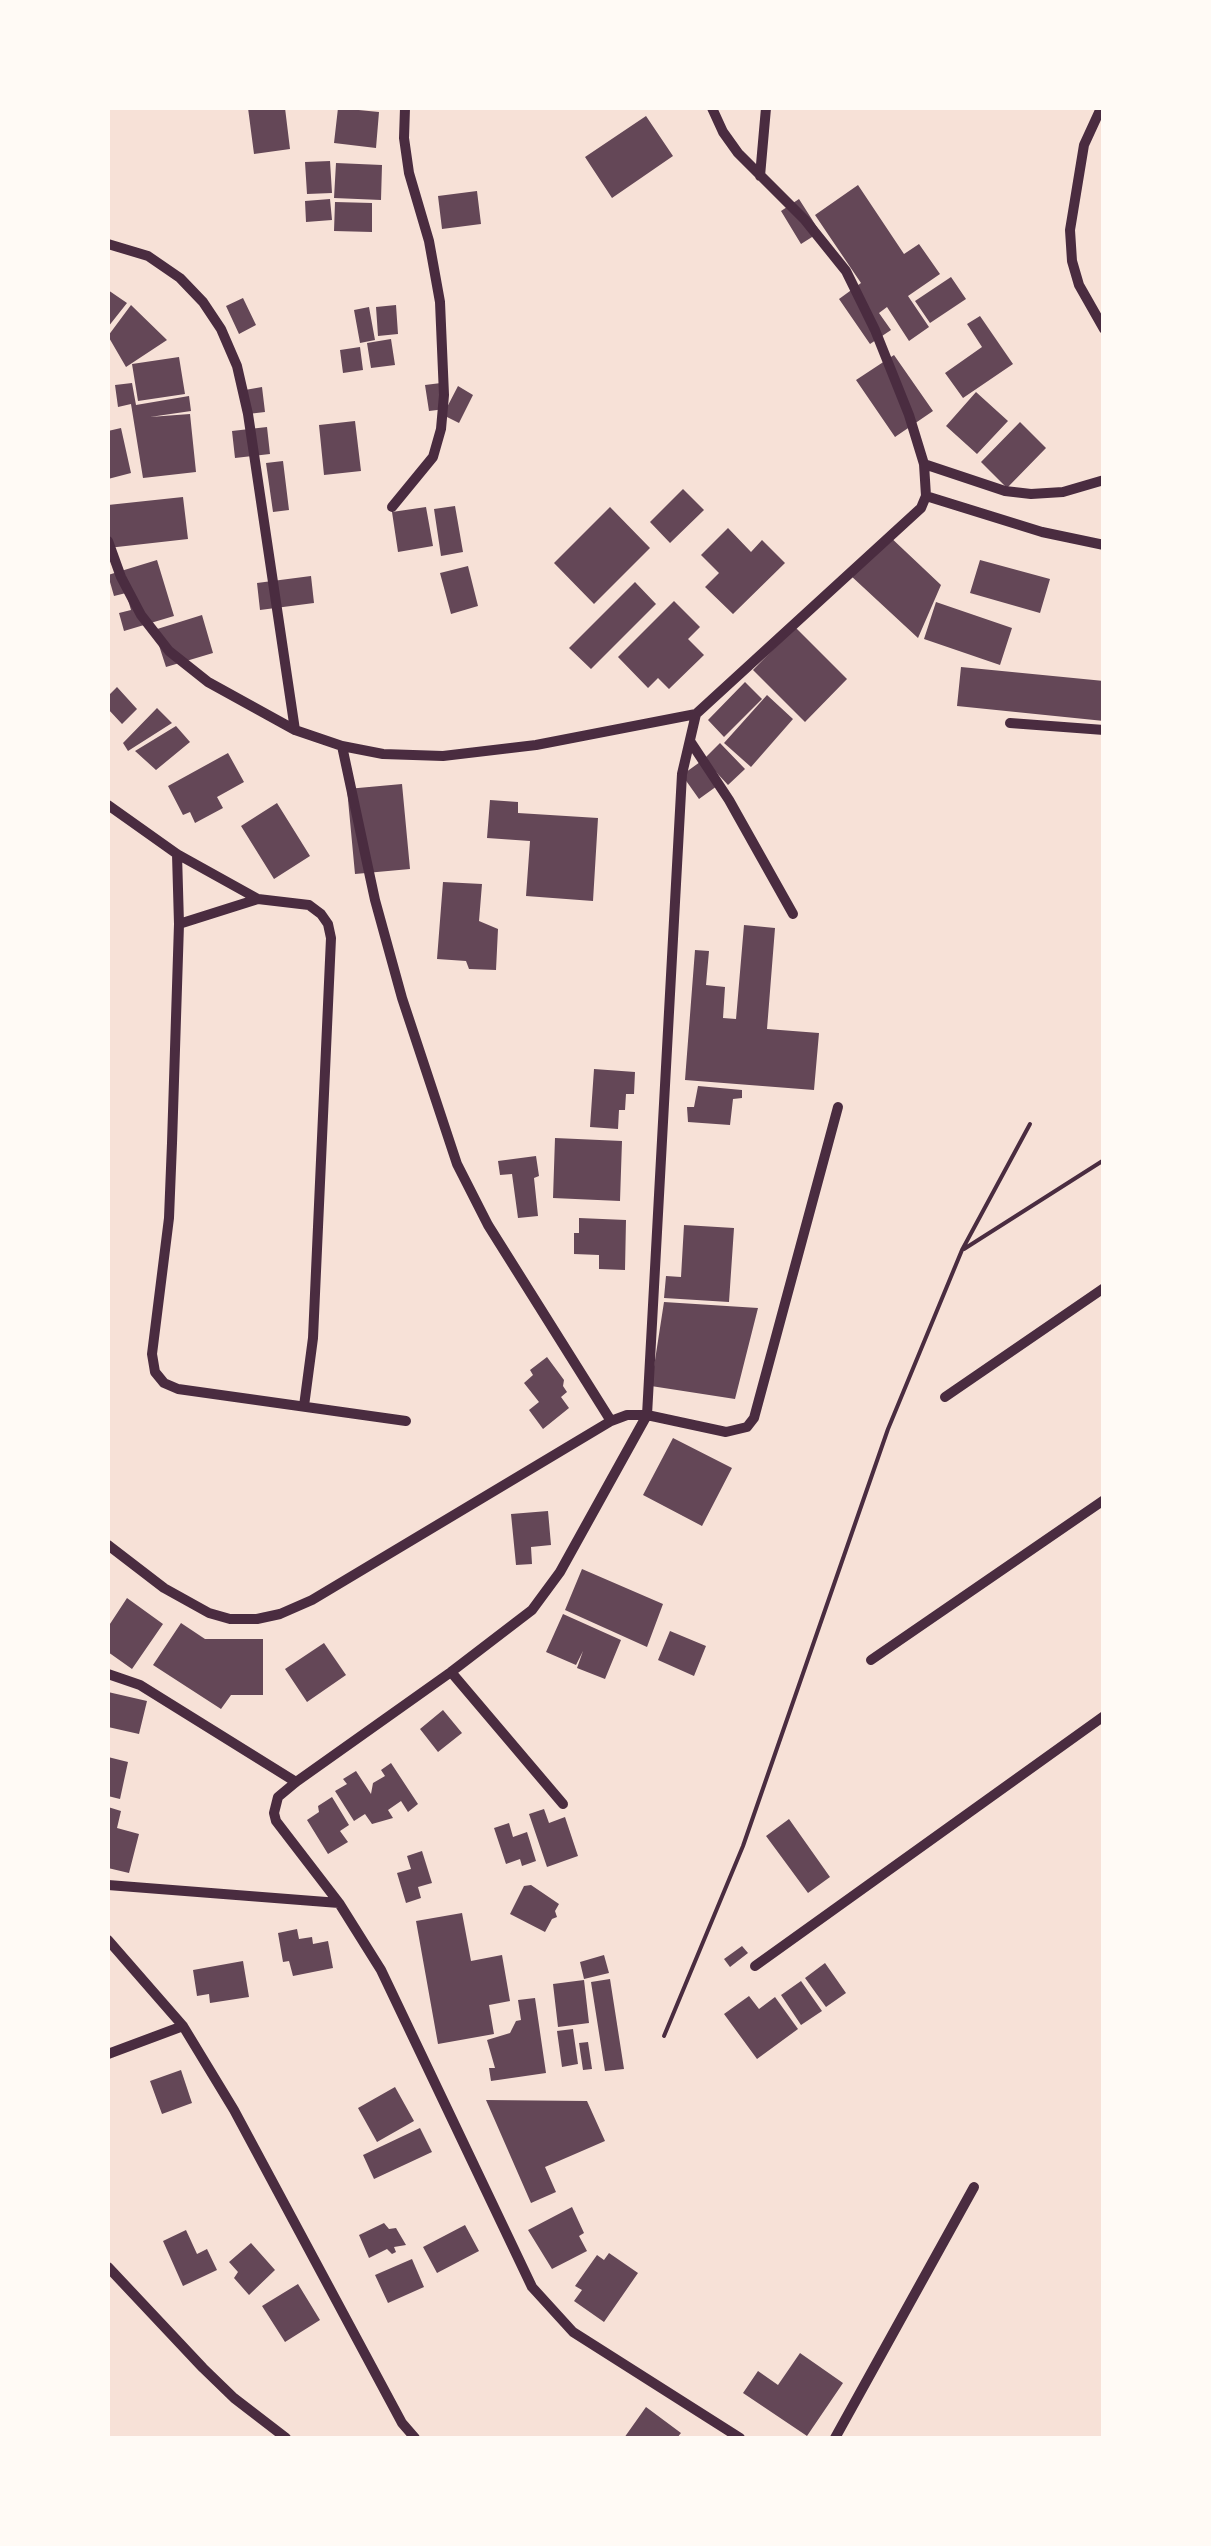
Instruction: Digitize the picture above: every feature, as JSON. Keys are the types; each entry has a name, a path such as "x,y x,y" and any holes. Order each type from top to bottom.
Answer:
{"street":[{"path":"392,507 433,457 441,429 444,394 440,302 429,240 409,174 405,108"},
{"path":"108,541 141,614 169,651 208,682 295,730 342,746 383,754 442,756 536,745 696,714 916,516 926,496 924,464 895,381 846,271 805,220 722,132 712,108"},
{"path":"760,176 766,108"},
{"path":"1101,108 1084,145 1070,230 1079,286 1104,329"},
{"path":"108,244 148,256 180,278 221,329 237,366 248,414 295,730"},
{"path":"924,464 1005,491 1031,494 1063,492 1104,480"},
{"path":"926,496 1102,546"},
{"path":"696,714 682,774 647,1414 560,1572 532,1610 296,1782 278,1797 274,1813 276,1821 339,1903 381,1970 532,2287 573,2332 740,2438"},
{"path":"1010,723 1104,730"},
{"path":"690,741 794,914"},
{"path":"342,746 402,998 457,1164 488,1225 611,1421"},
{"path":"108,805 178,854 258,899 309,905 322,914 331,938 313,1338 304,1406"},
{"path":"178,854 169,1218 152,1354 156,1372 164,1383 178,1388 406,1420"},
{"path":"179,924 258,899"},
{"path":"108,1545 164,1588 209,1613 230,1620 257,1619 312,1600 611,1421 647,1414 726,1432 747,1427 754,1418 838,1107"},
{"path":"946,1396 1104,1288"},
{"path":"871,1660 1104,1500"},
{"path":"451,1672 564,1804"},
{"path":"108,1674 140,1685 296,1782"},
{"path":"755,1966 1104,1716"},
{"path":"108,1884 339,1903"},
{"path":"108,1940 183,2026 234,2110 402,2423 415,2438"},
{"path":"108,2054 183,2026"},
{"path":"835,2438 974,2188"},
{"path":"108,2267 213,2378 286,2438"}],"path":[{"path":"664,2036 743,1846 888,1429 962,1250 1030,1124"},
{"path":"962,1250 1104,1160"}],"building":[{"path":"248,108 285,108 290,149 254,154"},
{"path":"338,108 379,112 376,148 334,143"},
{"path":"646,116 673,156 612,198 585,157"},
{"path":"330,161 332,193 307,194 305,162"},
{"path":"336,163 382,165 381,200 334,198"},
{"path":"858,185 904,254 919,244 940,274 908,296 929,327 909,341 887,307 879,313 891,330 870,344 839,299 861,283 815,215"},
{"path":"477,191 481,224 442,229 438,196"},
{"path":"330,199 332,220 306,222 305,201"},
{"path":"799,199 820,232 801,244 781,211"},
{"path":"335,202 372,203 372,232 334,231"},
{"path":"951,277 966,299 930,323 915,301"},
{"path":"108,290 127,303 108,327"},
{"path":"243,298 256,325 239,334 226,306"},
{"path":"131,305 167,340 126,367 108,336"},
{"path":"396,305 398,334 378,336 376,307"},
{"path":"369,307 375,340 360,343 354,310"},
{"path":"980,316 1013,364 963,398 945,373 982,347 967,324"},
{"path":"391,339 395,365 371,368 367,343"},
{"path":"360,347 363,370 343,373 340,350"},
{"path":"894,355 933,411 895,437 856,380"},
{"path":"179,357 185,394 138,401 132,364"},
{"path":"132,383 136,405 189,396 191,411 150,417 190,414 196,472 143,478 131,404 118,407 115,385"},
{"path":"441,383 445,409 429,411 425,385"},
{"path":"458,386 473,395 459,423 443,415"},
{"path":"262,387 265,412 248,414 245,390"},
{"path":"976,392 1008,421 977,454 946,426"},
{"path":"355,421 361,471 324,475 319,425"},
{"path":"1020,422 1046,448 1007,488 981,462"},
{"path":"267,427 270,454 235,458 232,431"},
{"path":"121,428 131,473 108,479 108,431"},
{"path":"283,461 289,510 273,512 266,463"},
{"path":"683,489 704,510 670,543 650,522"},
{"path":"183,497 188,539 108,548 108,505"},
{"path":"455,506 463,552 441,556 434,509"},
{"path":"426,507 433,546 398,552 392,512"},
{"path":"610,507 650,548 594,604 554,563"},
{"path":"728,528 751,552 762,540 785,563 733,614 705,587 719,573 701,555"},
{"path":"887,534 941,585 918,638 850,575"},
{"path":"157,560 174,616 124,631 119,613 131,610 126,593 114,596 108,575"},
{"path":"980,560 1050,579 1040,613 970,593"},
{"path":"468,566 478,606 451,614 440,573"},
{"path":"311,576 314,603 260,610 257,583"},
{"path":"635,582 656,604 591,669 569,648"},
{"path":"674,601 700,627 688,639 704,655 669,689 658,678 648,688 618,657"},
{"path":"936,602 1012,628 1000,665 924,639"},
{"path":"202,615 213,653 166,667 154,630"},
{"path":"795,627 847,679 805,722 753,670"},
{"path":"961,667 1104,681 1104,721 957,706"},
{"path":"745,682 762,699 724,737 708,720"},
{"path":"117,687 137,709 122,724 108,709 108,696"},
{"path":"767,695 793,719 751,767 724,743"},
{"path":"157,708 172,723 128,751 123,743"},
{"path":"176,726 190,742 156,770 135,751"},
{"path":"720,743 745,769 728,785 704,759"},
{"path":"228,753 244,782 217,797 223,808 195,823 190,812 183,815 168,786"},
{"path":"700,762 717,786 699,799 682,775"},
{"path":"402,784 410,869 355,874 347,789"},
{"path":"490,800 518,802 518,813 598,818 593,901 526,896 530,841 487,838"},
{"path":"277,803 310,856 274,879 241,826"},
{"path":"443,882 482,884 479,921 498,929 496,970 469,969 466,961 437,959"},
{"path":"744,925 775,928 767,1029 819,1033 814,1090 685,1080 695,950 709,951 706,985 725,987 723,1018 736,1019"},
{"path":"594,1069 635,1072 634,1094 626,1094 625,1110 619,1110 618,1129 590,1127"},
{"path":"698,1086 742,1090 742,1098 733,1099 730,1125 688,1122 687,1107 694,1107"},
{"path":"555,1138 622,1141 620,1201 553,1198"},
{"path":"536,1156 538,1216 518,1218 512,1174 500,1175 498,1161"},
{"path":"579,1218 626,1220 625,1270 599,1269 599,1255 574,1254"},
{"path":"684,1225 734,1228 729,1302 664,1298 666,1276 681,1277"},
{"path":"664,1302 758,1308 735,1399 651,1386"},
{"path":"547,1357 564,1380 567,1392 561,1397 569,1408 543,1429 529,1410 539,1402 524,1383 533,1375 530,1370"},
{"path":"673,1438 732,1468 702,1526 643,1495"},
{"path":"548,1511 551,1545 531,1547 532,1564 516,1565 511,1514"},
{"path":"582,1569 663,1604 647,1647 565,1610"},
{"path":"127,1598 163,1624 132,1669 108,1652 108,1627"},
{"path":"563,1614 621,1640 605,1679 577,1668 583,1651 576,1665 546,1652"},
{"path":"181,1623 205,1639 263,1639 263,1695 231,1695 221,1709 153,1665"},
{"path":"670,1631 706,1646 694,1676 658,1660"},
{"path":"324,1643 346,1675 307,1702 285,1669"},
{"path":"108,1692 147,1701 139,1734 108,1727"},
{"path":"443,1710 462,1733 438,1752 420,1729"},
{"path":"108,1757 128,1762 120,1799 108,1796"},
{"path":"391,1763 418,1804 408,1812 401,1801 388,1810 393,1818 372,1824 365,1814 354,1821 335,1791 347,1784 343,1779 356,1771 371,1794 373,1783 385,1776 381,1770"},
{"path":"332,1797 349,1825 340,1831 348,1842 328,1854 307,1820"},
{"path":"108,1807 121,1811 117,1828 139,1834 129,1873 108,1868"},
{"path":"544,1809 549,1823 565,1817 578,1856 547,1867 529,1814"},
{"path":"789,1819 830,1877 808,1893 766,1836"},
{"path":"509,1823 513,1837 527,1832 536,1861 522,1866 520,1859 506,1864 494,1828"},
{"path":"422,1851 432,1883 418,1887 421,1898 406,1903 397,1873 411,1869 407,1856"},
{"path":"531,1885 559,1904 557,1917 545,1932 510,1914 524,1886"},
{"path":"462,1913 471,1961 502,1955 510,2001 489,2005 494,2034 438,2044 416,1921"},
{"path":"297,1929 299,1939 312,1937 313,1944 328,1941 333,1968 293,1976 289,1961 283,1962 278,1933"},
{"path":"742,1946 748,1953 730,1967 724,1959"},
{"path":"604,1955 609,1973 584,1979 580,1962"},
{"path":"243,1961 249,1997 210,2003 209,1994 197,1996 193,1970"},
{"path":"825,1963 846,1993 826,2007 805,1978"},
{"path":"610,1979 624,2069 605,2071 591,1982"},
{"path":"584,1980 589,2023 558,2027 553,1984"},
{"path":"801,1981 822,2011 801,2025 781,1995"},
{"path":"749,1996 759,2009 775,1997 798,2029 757,2059 724,2014"},
{"path":"535,1998 546,2073 491,2081 489,2068 495,2068 487,2040 510,2033 516,2021 521,2020 518,2000"},
{"path":"573,2029 578,2064 562,2067 557,2031"},
{"path":"588,2042 592,2069 583,2070 579,2043"},
{"path":"181,2070 192,2103 162,2114 150,2081"},
{"path":"395,2087 414,2121 377,2142 358,2108"},
{"path":"486,2100 587,2101 605,2141 545,2167 556,2192 531,2203"},
{"path":"420,2128 432,2152 374,2179 363,2155"},
{"path":"572,2207 587,2251 552,2269 528,2230"},
{"path":"384,2223 389,2229 396,2228 406,2245 394,2247 396,2252 392,2254 387,2249 369,2258 359,2235"},
{"path":"465,2225 479,2251 437,2273 423,2247"},
{"path":"186,2230 197,2254 207,2249 217,2270 183,2286 163,2241"},
{"path":"251,2243 275,2270 249,2295 234,2278 238,2272 229,2262"},
{"path":"609,2253 638,2273 604,2322 574,2301 582,2290 575,2286 597,2255 604,2260"},
{"path":"412,2259 424,2287 388,2303 375,2275"},
{"path":"298,2284 320,2320 285,2342 262,2306"},
{"path":"800,2353 843,2383 807,2436 743,2393 758,2371 778,2385"},
{"path":"646,2407 681,2433 677,2438 624,2438"}]}
